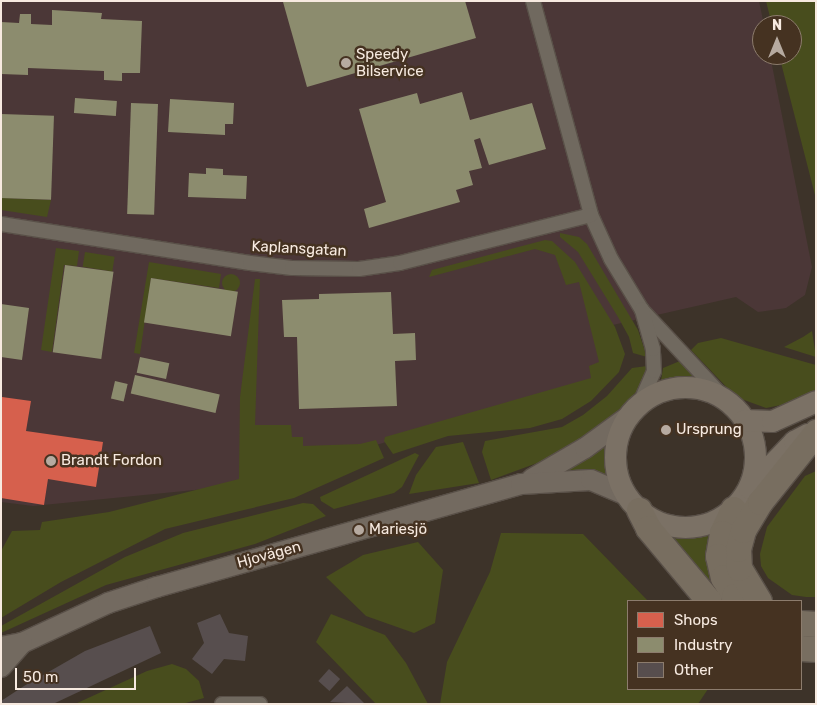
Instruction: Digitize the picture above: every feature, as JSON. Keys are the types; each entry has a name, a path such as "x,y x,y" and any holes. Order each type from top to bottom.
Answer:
{"highway":[{"path":"758,600 740,568 738,549 743,530 760,502 816,431"},
{"path":"633,502 648,528 708,600"},
{"path":"733,509 722,534 718,556 723,578 734,596 742,600"},
{"path":"802,623 816,624"},
{"path":"802,648 816,649"}],"main road":[{"path":"748,488 755,459 750,432 744,420 727,401 706,391 683,387 660,393 634,410 622,428 616,455 616,469 633,502 651,518 679,527 708,524 733,509 748,488 794,441 816,431"},
{"path":"744,420 772,421 816,401"},
{"name":"Hjovägen","path":"521,484 585,448 634,410"},
{"name":"Hjovägen","path":"1,647 22,642 64,621 157,587 521,484 591,480 633,502"},
{"name":"Hjovägen","path":"1,667 22,642"}],"street":[{"path":"533,1 591,215 611,259 642,310 727,401"},
{"name":"Kaplansgatan","path":"1,224 250,264 292,268 359,269 400,263 591,215"},
{"path":"634,410 654,371 653,349 642,310"},
{"path":"222,704 260,704"}],"shaded area":[{"path":"1,1 759,1 762,15 752,15 752,65 772,65 812,267 805,295 786,308 758,312 736,297 595,329 606,375 245,485 33,506 1,502"}],"green space":[{"path":"766,1 816,1 816,199 782,65 802,65 802,15 770,15"},
{"path":"1,181 3,198 51,200 47,217 1,210"},
{"path":"560,233 579,237 587,244 638,330 647,357 633,353 629,337 618,317 578,252 560,237"},
{"path":"545,240 552,241 575,262 615,327 625,354 619,372 591,401 562,419 530,428 448,436 393,454 384,441 385,437 591,378 589,366 599,362 579,282 566,285 555,255 535,249 429,277 432,270"},
{"path":"56,248 79,251 77,266 64,265 52,352 41,350"},
{"path":"85,252 115,257 112,272 83,267"},
{"path":"149,262 221,274 219,288 151,278 140,354 134,353"},
{"path":"231,274 237,277 240,283 237,289 231,292 225,289 222,283 225,277"},
{"path":"255,279 260,279 255,425 291,425 292,437 303,437 303,446 360,444 376,440 384,458 294,498 165,529 61,582 1,618 1,551 12,531 40,530 42,522 109,512 239,479 240,397"},
{"path":"812,331 816,357 784,347 803,337"},
{"path":"721,338 816,365 816,391 781,405 766,408 736,397 691,350 698,343"},
{"path":"680,361 696,378 661,381 663,368"},
{"path":"647,366 640,387 626,404 575,444 548,459 491,480 482,452 485,441 562,427 583,415 607,396 632,368"},
{"path":"607,441 608,475 593,470 556,472"},
{"path":"463,442 479,483 409,494 416,475 436,447"},
{"path":"415,453 419,455 402,487 394,493 334,509 321,501 320,497"},
{"path":"816,471 816,597 806,597 792,595 768,578 761,566 760,554 767,527 805,476"},
{"path":"303,503 313,504 326,516 255,544 106,585 1,633 1,626 125,557 183,533"},
{"path":"712,530 727,600 717,600 662,532 696,534"},
{"path":"501,533 583,534 647,600 627,600 627,690 707,690 698,704 440,704 447,662 490,572"},
{"path":"418,542 443,570 435,623 414,633 366,616 326,577 363,555"},
{"path":"331,614 385,635 406,663 428,704 376,704 316,642"},
{"path":"172,664 186,669 199,681 204,698 182,704 75,704 147,671"}],"building: Shops":[{"name":"Brandt Fordon","path":"2,397 31,401 26,431 103,442 96,487 48,479 44,505 1,498"}],"building: Industry":[{"name":"Speedy Bilservice","path":"465,1 476,38 307,87 283,2"},
{"path":"52,10 102,13 101,19 142,21 140,73 122,73 122,81 104,80 104,71 28,68 28,75 1,74 1,22 19,23 20,14 31,14 31,24 52,25"},
{"path":"462,92 470,120 532,103 546,149 489,165 480,138 474,140 482,168 469,171 473,185 456,190 460,202 369,228 364,209 386,202 359,109 417,93 420,104"},
{"path":"75,98 117,101 116,116 74,113"},
{"path":"170,99 234,103 233,124 225,124 225,135 168,132"},
{"path":"131,103 158,104 154,215 127,214"},
{"path":"1,114 54,116 51,200 1,198"},
{"path":"206,168 223,169 223,175 247,176 246,199 188,197 189,173 206,174"},
{"path":"65,265 114,272 101,359 53,352"},
{"path":"151,278 238,292 231,336 144,322"},
{"path":"391,292 393,334 415,333 416,360 395,361 397,406 299,409 297,337 284,337 282,300 319,299 319,294"},
{"path":"1,304 29,308 22,360 1,357"},
{"path":"140,357 169,363 166,379 137,373"},
{"path":"135,375 220,395 215,413 131,394"},
{"path":"115,381 128,384 124,401 111,399"}],"building: Other":[{"path":"220,614 229,633 248,636 245,661 224,659 212,674 192,659 204,643 197,623"},
{"path":"150,626 161,653 53,704 1,704 1,701 24,686 85,651"},
{"path":"329,669 340,679 329,691 318,681"},
{"path":"347,686 365,704 330,702"}],"place":[{"name":"Speedy Bilservice","path":"346,63"},
{"name":"Ursprung","path":"666,430"},
{"name":"Brandt Fordon","path":"51,461"},
{"name":"Mariesjö","path":"359,530"}]}
